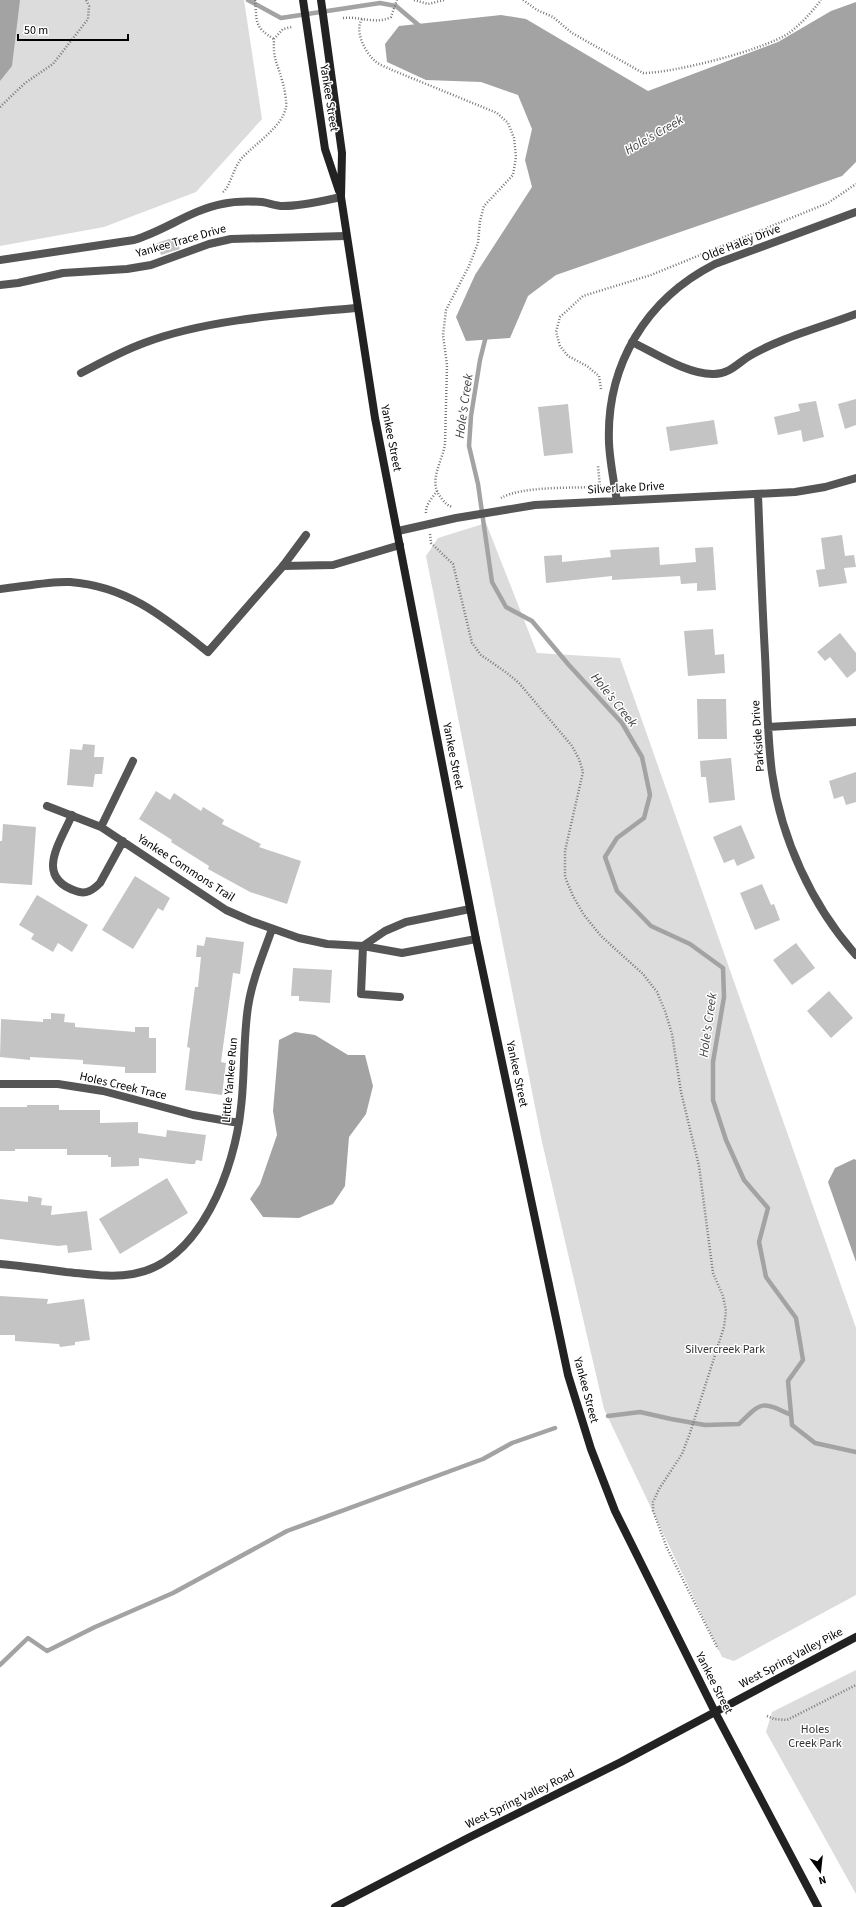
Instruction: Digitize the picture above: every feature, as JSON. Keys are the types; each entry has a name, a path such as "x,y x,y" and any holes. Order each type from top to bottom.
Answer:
{"street":[{"name":"Yankee Street","path":"322,1 342,153 341,197 375,418 476,939 561,1345 579,1414 615,1511 715,1712 818,1907"},
{"name":"Yankee Street","path":"303,2 325,148 341,197"},
{"name":"Yankee Trace Drive","path":"0,260 134,240 152,235 202,210 220,204 262,202 282,206 304,204 341,197"},
{"name":"Olde Haley Drive","path":"617,501 610,455 610,418 614,394 623,363 632,342 643,324 662,301 696,274 715,264 856,212"},
{"name":"Yankee Trace Drive","path":"0,285 18,283 64,273 127,269 151,265 209,244 231,239 346,236"},
{"path":"81,373 138,345 185,331 249,319 357,308"},
{"path":"632,342 684,367 703,373 714,374 735,368 743,360 760,350 856,314"},
{"name":"Silverlake Drive","path":"398,531 462,517 535,505 795,492 825,487 856,478"},
{"name":"Parkside Drive","path":"758,494 768,727 772,773 778,801 797,861 810,888 826,915 856,955"},
{"path":"0,589 68,582 102,586 133,598 166,619 208,652 283,566 306,535"},
{"path":"283,566 333,565 400,545"},
{"path":"768,727 856,722"},
{"path":"101,826 133,761"},
{"name":"Yankee Commons Trail","path":"47,806 101,826 226,910 272,929 299,938 327,944 363,946 402,953 476,939"},
{"path":"72,815 52,866 56,880 60,884 77,892 84,893 95,889 100,883 123,841"},
{"path":"400,997 361,994 363,946 385,931 406,922 470,909"},
{"name":"Little Yankee Run","path":"0,1264 100,1276 117,1276 134,1274 164,1263 179,1252 188,1242 214,1201 227,1170 239,1123 248,1008 252,986 272,929"},
{"name":"Holes Creek Trace","path":"0,1084 52,1084 102,1091 193,1115 239,1123"},
{"name":"West Spring Valley Pike","path":"715,1712 856,1637"},
{"name":"West Spring Valley Road","path":"340,1906 468,1838 621,1762 715,1712"}],"path":[{"path":"0,107 25,83 53,64 88,19 89,6 86,0"},
{"path":"255,0 257,23 261,32 274,39"},
{"path":"343,18 353,16 362,19 384,21 391,17 397,0"},
{"path":"414,0 428,4 444,0"},
{"path":"523,0 537,10 553,17 572,33 629,66 643,73 656,73 722,57 776,40 790,32 812,12 821,0"},
{"path":"362,19 360,22 360,32 364,46 376,61 392,70 497,113 508,123 514,138 516,157 512,175 484,206 480,221 478,243 469,266 446,310 443,335 447,365 445,444 444,453 435,476 437,491 448,506 456,508"},
{"path":"217,195 226,190 233,171 241,159 276,125 287,107 282,80 273,55 274,39 283,29 292,27"},
{"path":"495,502 508,494 534,490 600,486"},
{"path":"437,491 426,509 431,543 453,564 472,643 481,655 519,682 572,746 579,759 583,772 565,851 566,877 573,896 584,915 601,936 643,974 657,992 672,1034 681,1092 699,1166 712,1266 726,1311 724,1327 690,1433 682,1454 659,1488 653,1502 653,1511 667,1548 718,1649"},
{"path":"768,1716 774,1719 787,1720 856,1685"}],"green space":[{"path":"0,0 244,0 262,119 196,192 104,227 0,246"},
{"name":"Silvercreek Park","path":"486,523 537,653 620,658 856,1328 856,1595 734,1661 722,1657 604,1409 542,1142 426,556 438,538"},
{"name":"Holes Creek Park","path":"856,1670 856,1894 766,1732 772,1712"}],"water":[{"path":"0,0 20,0 12,66 0,81"},
{"path":"856,2 856,162 842,176 556,275 528,296 510,338 466,341 456,317 475,275 532,187 525,160 532,129 518,95 481,82 426,80 387,62 385,44 399,26 501,15 526,19 648,91 778,42 831,11"},
{"path":"295,1032 315,1035 348,1055 365,1055 373,1086 366,1114 349,1137 345,1186 333,1204 299,1218 263,1217 250,1199 260,1184 277,1135 273,1111 279,1040"},
{"path":"854,1159 856,1160 856,1262 828,1182 835,1168"}],"building":[{"path":"175,237 180,249 161,255 157,243"},
{"path":"856,399 856,425 845,429 838,404"},
{"path":"816,401 824,437 803,442 801,430 778,435 774,417 800,411 798,404"},
{"path":"568,404 573,453 544,456 538,407"},
{"path":"714,420 718,444 670,451 666,427"},
{"path":"842,535 845,556 854,555 856,567 844,568 847,583 819,587 816,570 825,569 821,538"},
{"path":"659,547 660,565 696,562 695,548 713,547 716,590 697,591 697,583 681,584 680,576 612,580 612,576 546,583 544,556 562,555 562,562 611,557 610,550"},
{"path":"713,629 715,655 724,654 725,673 688,676 684,631"},
{"path":"840,633 856,653 856,671 847,678 830,657 825,661 817,652"},
{"path":"697,699 726,699 727,739 698,739"},
{"path":"83,744 95,745 94,757 104,757 102,774 95,774 93,787 67,785 70,749 82,750"},
{"path":"731,758 735,800 709,803 706,777 701,777 700,761"},
{"path":"856,772 856,802 846,805 843,796 834,799 829,781"},
{"path":"156,791 170,800 174,793 201,811 203,807 224,820 222,824 261,844 259,847 301,861 287,904 250,892 208,869 209,866 171,842 172,840 139,819"},
{"path":"3,824 36,827 32,885 0,883 0,841 2,841"},
{"path":"741,825 755,858 737,866 734,859 724,863 713,837"},
{"path":"135,876 170,898 163,911 158,908 133,949 102,930"},
{"path":"762,884 771,905 774,904 780,920 755,930 740,893"},
{"path":"37,895 88,925 72,952 58,943 53,952 31,939 34,934 19,925"},
{"path":"206,937 244,942 240,974 233,973 221,1062 226,1063 222,1095 185,1090 190,1048 187,1047 195,987 198,987 201,957 196,957 197,945 204,946"},
{"path":"796,943 815,968 792,985 773,960"},
{"path":"293,968 332,970 330,1003 299,1001 299,996 291,996"},
{"path":"829,991 853,1018 831,1038 807,1011"},
{"path":"51,1013 65,1014 64,1022 75,1023 75,1027 135,1032 135,1027 149,1027 149,1038 156,1038 156,1073 125,1073 125,1067 83,1064 83,1060 30,1057 30,1060 0,1057 1,1019 43,1022 43,1019 51,1019"},
{"path":"27,1105 59,1105 59,1110 100,1110 100,1123 138,1122 138,1133 166,1137 167,1130 206,1135 202,1161 196,1160 195,1164 190,1164 139,1158 139,1166 111,1167 111,1157 108,1157 108,1155 67,1155 67,1149 15,1149 15,1151 0,1151 0,1107 27,1107"},
{"path":"167,1178 188,1213 120,1254 99,1219"},
{"path":"28,1196 42,1198 41,1205 52,1206 51,1215 87,1211 92,1250 68,1253 67,1245 58,1246 0,1239 0,1199 28,1202"},
{"path":"0,1296 48,1299 47,1304 84,1299 90,1340 75,1342 75,1345 60,1347 59,1344 15,1341 15,1335 0,1335"}],"waterway":[{"path":"248,0 281,18 380,3 396,6 422,28"},
{"name":"Hole's Creek","path":"486,336 480,360 471,416 469,446 478,484 492,582 506,607 532,621 568,664 622,723 642,757 650,795 644,818 617,838 605,857 617,891 651,926 690,944 723,968 724,997 713,1062 713,1100 726,1140 744,1180 768,1208 759,1242 766,1277 796,1318 803,1360 788,1381 792,1425 815,1443 856,1452"},
{"path":"608,1416 640,1412 705,1425 739,1424 758,1407 763,1406 774,1407 791,1415"},
{"path":"0,1665 28,1638 47,1651 95,1627 173,1593 287,1531 483,1459 512,1443 555,1428"}]}
